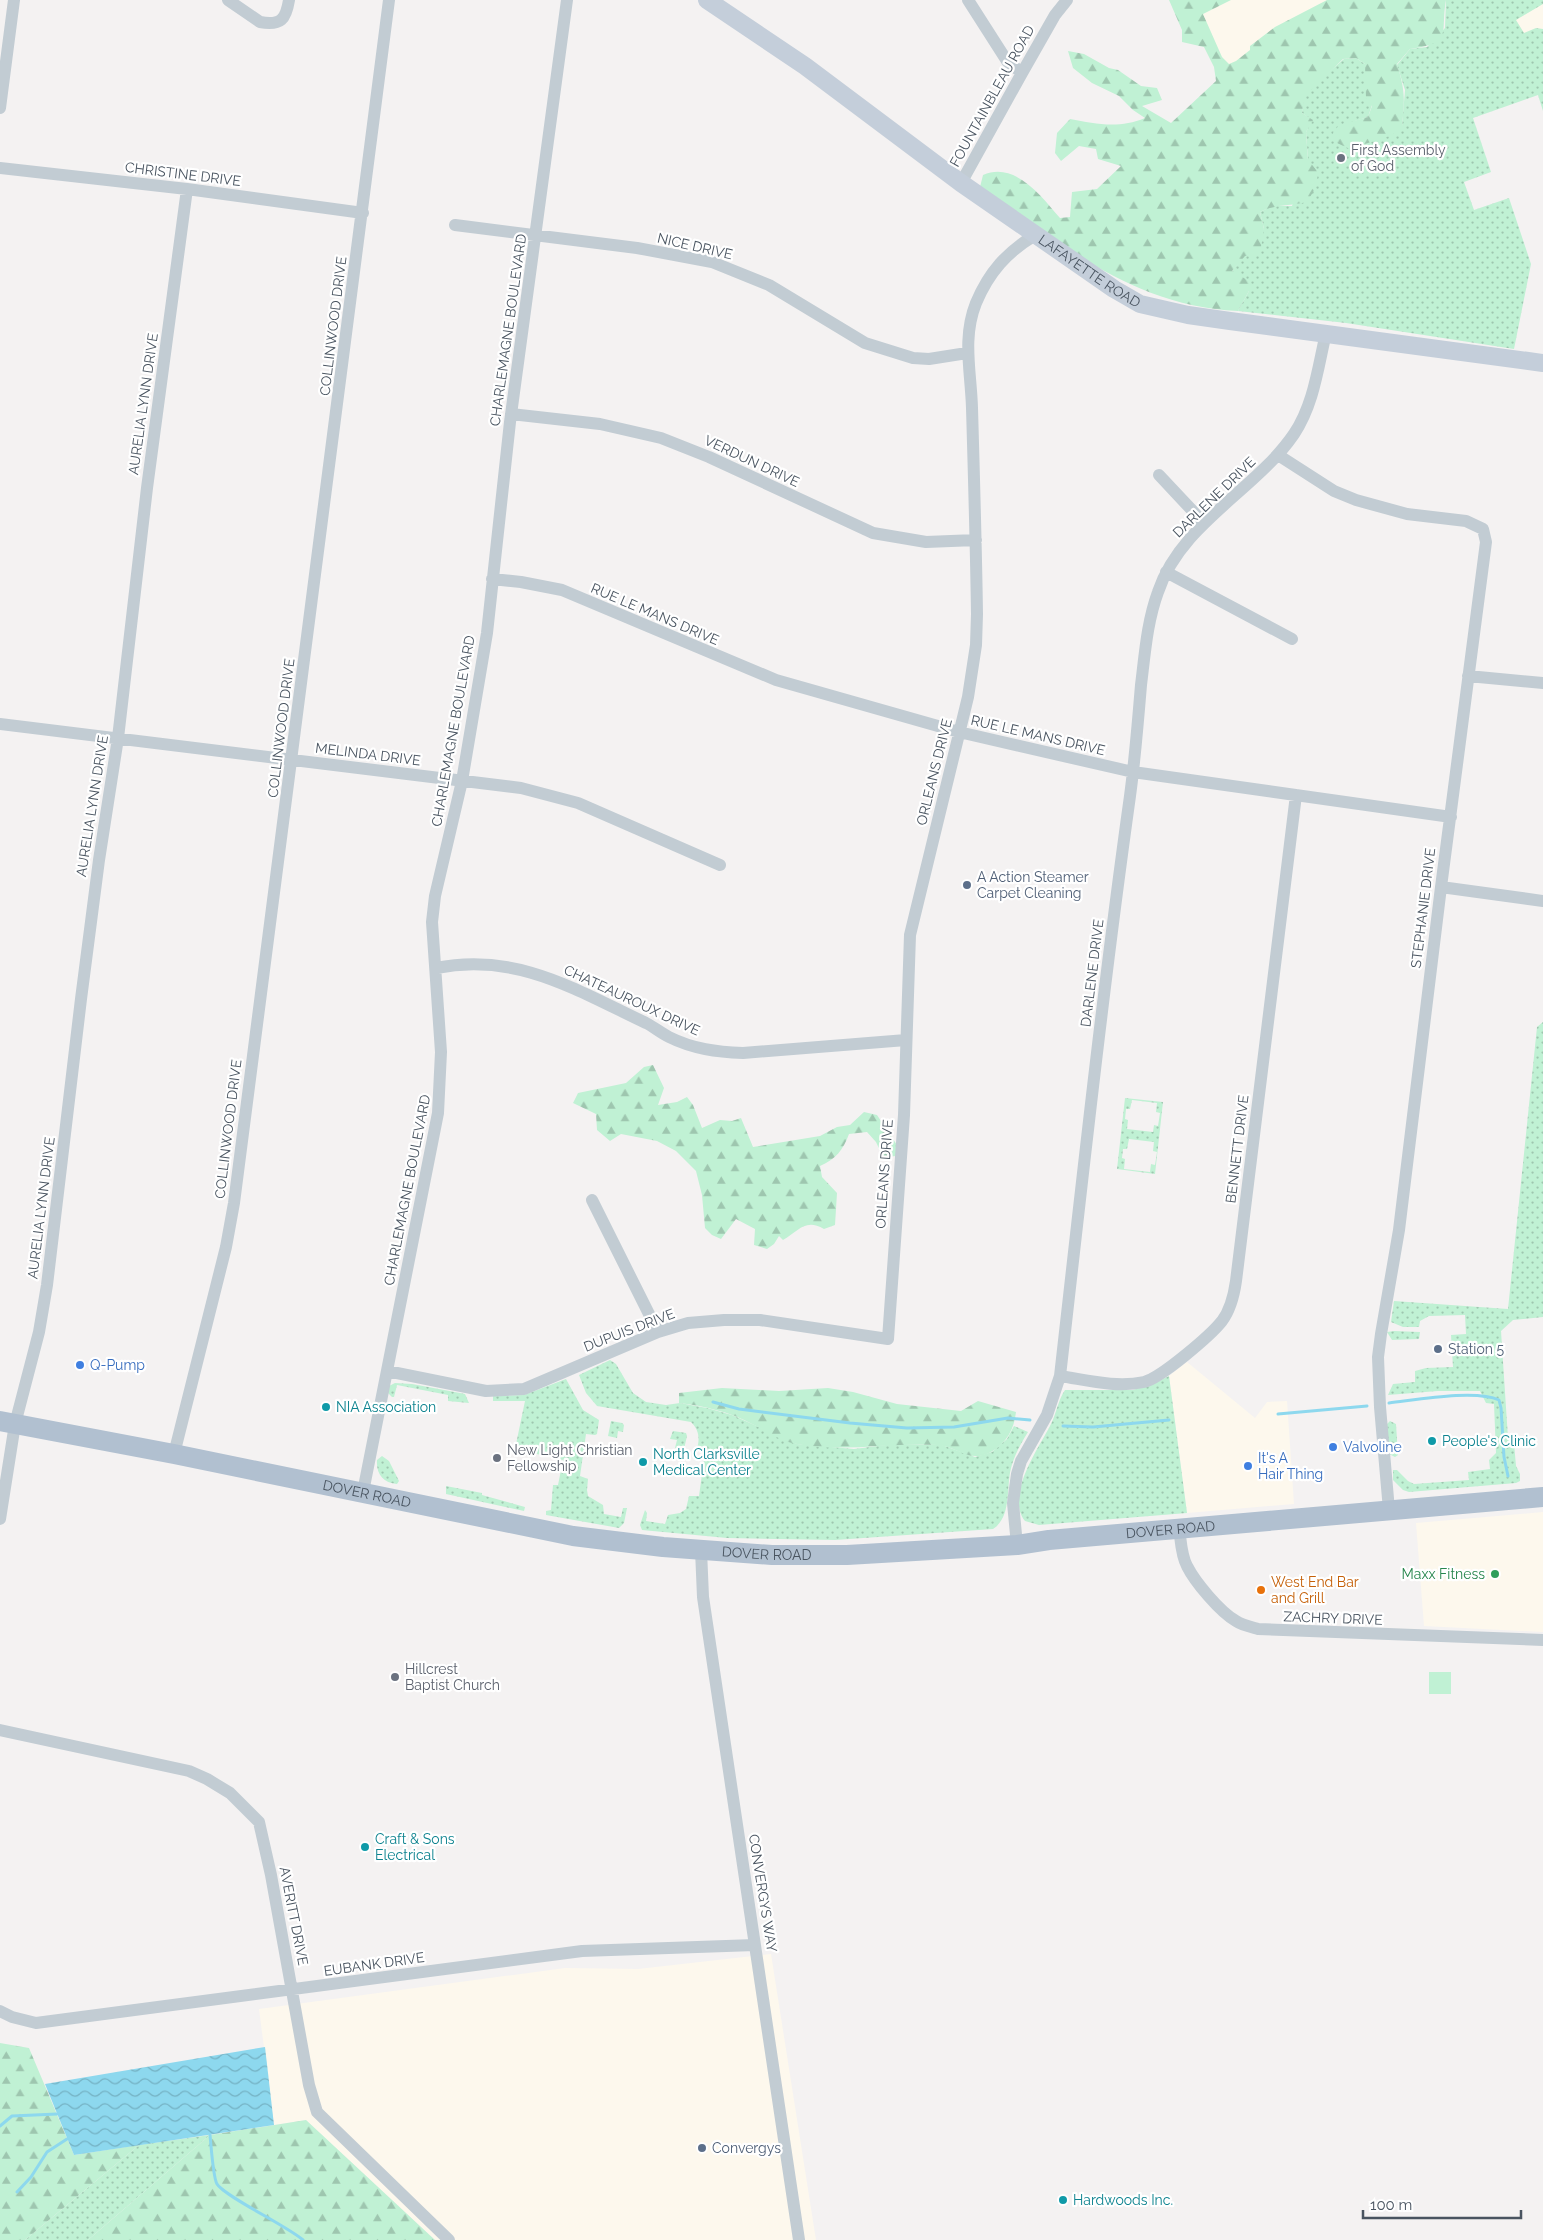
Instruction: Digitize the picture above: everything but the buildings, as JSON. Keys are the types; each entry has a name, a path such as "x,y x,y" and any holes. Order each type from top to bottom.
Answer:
{"main road":[{"name":"LAFAYETTE ROAD","path":"707,0 805,66 961,183 1036,236 1114,289 1140,304 1188,315 1543,363"},
{"name":"DOVER ROAD","path":"7,1423 174,1454 573,1536 701,1550 772,1555 847,1554 1017,1545 1049,1540 1179,1528 1543,1497"}],"street":[{"path":"0,108 14,0"},
{"path":"228,0 260,22 266,23 275,23 282,19 287,14 289,0"},
{"name":"COLLINWOOD DRIVE","path":"174,1454 230,1227 363,213 389,0"},
{"name":"CHARLEMAGNE BOULEVARD","path":"363,1492 439,1106 441,1052 432,922 435,896 462,781 486,640 512,414 567,0"},
{"path":"968,0 1007,61 1022,73"},
{"name":"FOUNTAINBLEAU ROAD","path":"961,183 1055,15 1067,0"},
{"name":"CHRISTINE DRIVE","path":"0,168 187,189 363,213"},
{"name":"AURELIA LYNN DRIVE","path":"7,1423 39,1332 47,1285 80,1000 98,864 118,738 147,488 187,189"},
{"name":"NICE DRIVE","path":"455,225 637,248 712,262 769,285 871,345 913,358 929,359 967,353"},
{"name":"ORLEANS DRIVE","path":"888,1339 904,1115 910,935 968,697 976,645 976,540 972,403 967,353 969,329 976,303 991,274 1015,248 1036,236"},
{"name":"DARLENE DRIVE","path":"1017,1545 1013,1503 1017,1474 1021,1461 1047,1415 1060,1376 1107,974 1133,772 1147,633 1157,593 1166,572 1180,551 1204,523 1278,455 1296,431 1310,402 1326,333"},
{"name":"VERDUN DRIVE","path":"512,414 600,424 661,438 710,457 873,533 926,542 976,540"},
{"name":"STEPHANIE DRIVE","path":"1278,455 1334,490 1356,500 1408,514 1466,521 1483,529 1486,542 1399,1230 1382,1318 1379,1347 1380,1416 1389,1510"},
{"path":"1159,475 1204,523"},
{"path":"1166,572 1292,639"},
{"name":"RUE LE MANS DRIVE","path":"492,579 521,582 562,590 776,680 959,732 1133,772 1451,817"},
{"path":"1468,676 1543,683"},
{"name":"MELINDA DRIVE","path":"0,724 521,788 578,803 720,865"},
{"name":"BENNETT DRIVE","path":"1060,1376 1120,1384 1146,1381 1170,1367 1215,1328 1221,1322 1231,1303 1235,1288 1296,795"},
{"path":"1441,887 1543,901"},
{"name":"CHATEAUROUX DRIVE","path":"436,968 448,965 490,965 521,969 548,976 669,1037 692,1047 719,1052 744,1054 906,1040"},
{"path":"592,1200 658,1332"},
{"name":"DUPUIS DRIVE","path":"387,1371 486,1391 524,1389 658,1332 688,1323 724,1320 760,1320 888,1339"},
{"path":"0,1517 7,1423"},
{"name":"ZACHRY DRIVE","path":"1179,1528 1185,1561 1195,1579 1221,1609 1236,1621 1258,1629 1543,1640"},
{"name":"CONVERGYS WAY","path":"701,1550 703,1597 799,2240"},
{"name":"AVERITT DRIVE","path":"0,1730 189,1771 230,1793 259,1822 271,1875 309,2085 317,2112 449,2240"},
{"name":"EUBANK DRIVE","path":"0,2011 12,2017 36,2024 582,1951 755,1944"}],"shaded area":[{"path":"1213,0 1335,0 1222,77 1186,15"},
{"path":"1543,0 1543,77 1514,19"},
{"path":"1187,1362 1255,1418 1267,1402 1287,1401 1294,1504 1187,1513 1169,1376"},
{"path":"1543,1512 1543,1632 1424,1626 1416,1523"},
{"path":"771,1954 816,2240 435,2240 306,2120 274,2125 259,2009 565,1968 638,1969"}],"green space":[{"path":"1169,0 1231,0 1203,14 1222,57 1229,64 1250,50 1250,46 1275,27 1327,0 1446,0 1444,28 1439,40 1424,47 1410,49 1397,64 1402,81 1404,109 1402,126 1392,135 1350,149 1337,143 1333,133 1339,125 1368,117 1372,106 1366,98 1365,64 1356,58 1343,59 1305,96 1302,113 1313,120 1306,132 1308,160 1318,172 1316,187 1307,202 1277,206 1260,212 1264,229 1260,253 1245,256 1232,271 1249,281 1249,291 1238,311 1200,307 1165,298 1132,285 1070,250 980,187 983,175 995,172 1006,173 1026,183 1036,191 1060,218 1070,217 1072,192 1097,189 1121,166 1098,159 1096,149 1079,146 1061,161 1055,153 1057,133 1070,119 1098,124 1126,124 1145,118 1133,110 1119,96 1092,83 1073,68 1068,51 1084,54 1109,68 1118,70 1141,86 1157,88 1162,100 1142,106 1171,123 1216,81 1214,67 1204,47 1182,42 1182,30"},
{"path":"1446,0 1543,0 1543,4 1516,20 1524,33 1536,28 1543,29 1543,111 1538,95 1473,118 1491,172 1464,182 1474,210 1509,198 1531,264 1514,349 1346,323 1238,311 1249,291 1232,271 1264,229 1260,212 1272,206 1292,206 1308,160 1306,132 1312,120 1302,113 1304,96 1344,59 1356,58 1365,64 1372,105 1368,117 1355,121 1402,126 1405,90 1397,65 1410,49 1427,47 1445,28"},
{"path":"1543,1022 1543,1317 1513,1320 1501,1331 1508,1438 1514,1443 1516,1466 1520,1474 1520,1481 1516,1483 1409,1492 1403,1490 1393,1480 1393,1470 1397,1470 1414,1484 1469,1480 1468,1472 1490,1469 1489,1460 1496,1453 1494,1404 1486,1403 1480,1391 1438,1391 1388,1395 1393,1384 1415,1382 1415,1371 1426,1368 1453,1367 1451,1335 1466,1334 1465,1315 1429,1316 1420,1321 1419,1327 1403,1327 1391,1322 1394,1301 1508,1309 1537,1027"},
{"path":"653,1065 664,1088 658,1105 677,1102 687,1097 693,1105 702,1128 720,1120 732,1121 741,1118 753,1147 820,1136 837,1127 850,1125 864,1112 877,1115 897,1145 897,1156 883,1157 876,1142 867,1132 849,1134 838,1153 820,1166 822,1177 837,1193 835,1225 824,1229 807,1225 783,1240 779,1236 774,1244 767,1249 754,1245 755,1229 736,1219 721,1239 712,1235 705,1228 702,1195 696,1171 676,1151 657,1141 621,1134 610,1141 597,1130 596,1114 573,1103 578,1093 626,1083 644,1067"},
{"path":"1125,1098 1163,1102 1155,1174 1117,1169","holes":["1132,1100 1157,1103 1156,1112 1160,1113 1158,1126 1154,1125 1153,1132 1127,1129 1126,1109 1130,1109","1129,1139 1154,1142 1153,1151 1157,1152 1155,1165 1151,1164 1150,1172 1124,1169 1123,1149 1127,1149"]},
{"path":"1387,1332 1420,1332 1419,1339 1392,1340"},
{"path":"610,1360 616,1364 633,1393 646,1402 666,1405 680,1403 707,1408 732,1415 797,1444 854,1449 894,1444 942,1445 975,1457 992,1452 1007,1439 1014,1426 1028,1432 1012,1463 1006,1509 999,1524 993,1529 835,1540 727,1538 642,1530 640,1525 645,1510 647,1513 646,1521 665,1524 668,1515 680,1513 686,1509 689,1496 699,1496 705,1453 697,1449 698,1434 691,1422 597,1406 586,1393 579,1375"},
{"path":"1169,1376 1187,1513 1039,1525 1025,1521 1020,1511 1021,1486 1052,1422 1065,1390 1133,1390"},
{"path":"566,1379 583,1410 599,1420 597,1434 586,1434 580,1476 588,1479 588,1496 603,1505 604,1514 621,1517 623,1508 627,1508 624,1523 619,1528 546,1515 546,1511 551,1510 553,1485 558,1485 563,1460 515,1449 525,1401 493,1401 493,1396 524,1395"},
{"path":"395,1383 412,1384 465,1394 469,1403 448,1401 448,1395 397,1385 394,1397 392,1397 388,1393 389,1386"},
{"path":"722,1388 779,1391 828,1388 853,1392 897,1404 961,1411 978,1401 1016,1412 1014,1424 1009,1435 997,1448 983,1455 970,1455 944,1446 919,1444 815,1447 785,1441 726,1413 679,1403 679,1393"},
{"path":"611,1421 624,1425 623,1432 618,1431 617,1438 608,1436"},
{"path":"1390,1421 1396,1424 1398,1455 1395,1457 1389,1454 1387,1424"},
{"path":"673,1431 686,1433 684,1449 675,1448 677,1440 670,1439"},
{"path":"382,1456 389,1461 399,1481 397,1484 388,1482 381,1477 377,1460"},
{"path":"446,1486 482,1493 482,1495 525,1507 524,1511 446,1494"},
{"path":"1429,1672 1451,1672 1451,1694 1429,1694"},
{"path":"0,2043 29,2048 74,2155 139,2145 25,2240 0,2240"},
{"path":"306,2120 435,2240 88,2240 210,2135"},
{"path":"210,2135 88,2240 25,2240 139,2145"}],"water":[{"path":"265,2047 274,2125 74,2155 45,2084"}],"waterway":[{"path":"1389,1403 1461,1395 1475,1395 1499,1400 1504,1457 1508,1476"},
{"path":"713,1402 739,1409 907,1428 954,1427 1008,1418 1030,1420"},
{"path":"1278,1414 1367,1406"},
{"path":"1063,1426 1093,1427 1169,1420"},
{"path":"0,2126 12,2116 57,2114"},
{"path":"210,2135 213,2168 217,2184 231,2196 303,2240"},
{"path":"17,2192 31,2177 47,2152 67,2139"}],"place":[{"name":"First Assembly of God","path":"1341,158"},
{"name":"A Action Steamer Carpet Cleaning","path":"967,885"},
{"name":"Station 5","path":"1438,1349"},
{"name":"Q-Pump","path":"80,1365"},
{"name":"NIA Association","path":"326,1407"},
{"name":"People's Clinic","path":"1432,1441"},
{"name":"Valvoline","path":"1333,1447"},
{"name":"New Light Christian Fellowship","path":"497,1458"},
{"name":"North Clarksville Medical Center","path":"643,1462"},
{"name":"It's A Hair Thing","path":"1248,1466"},
{"name":"Maxx Fitness","path":"1495,1574"},
{"name":"West End Bar and Grill","path":"1261,1590"},
{"name":"Hillcrest Baptist Church","path":"395,1677"},
{"name":"Craft & Sons Electrical","path":"365,1847"},
{"name":"Convergys","path":"702,2148"},
{"name":"Hardwoods Inc.","path":"1063,2200"}]}
